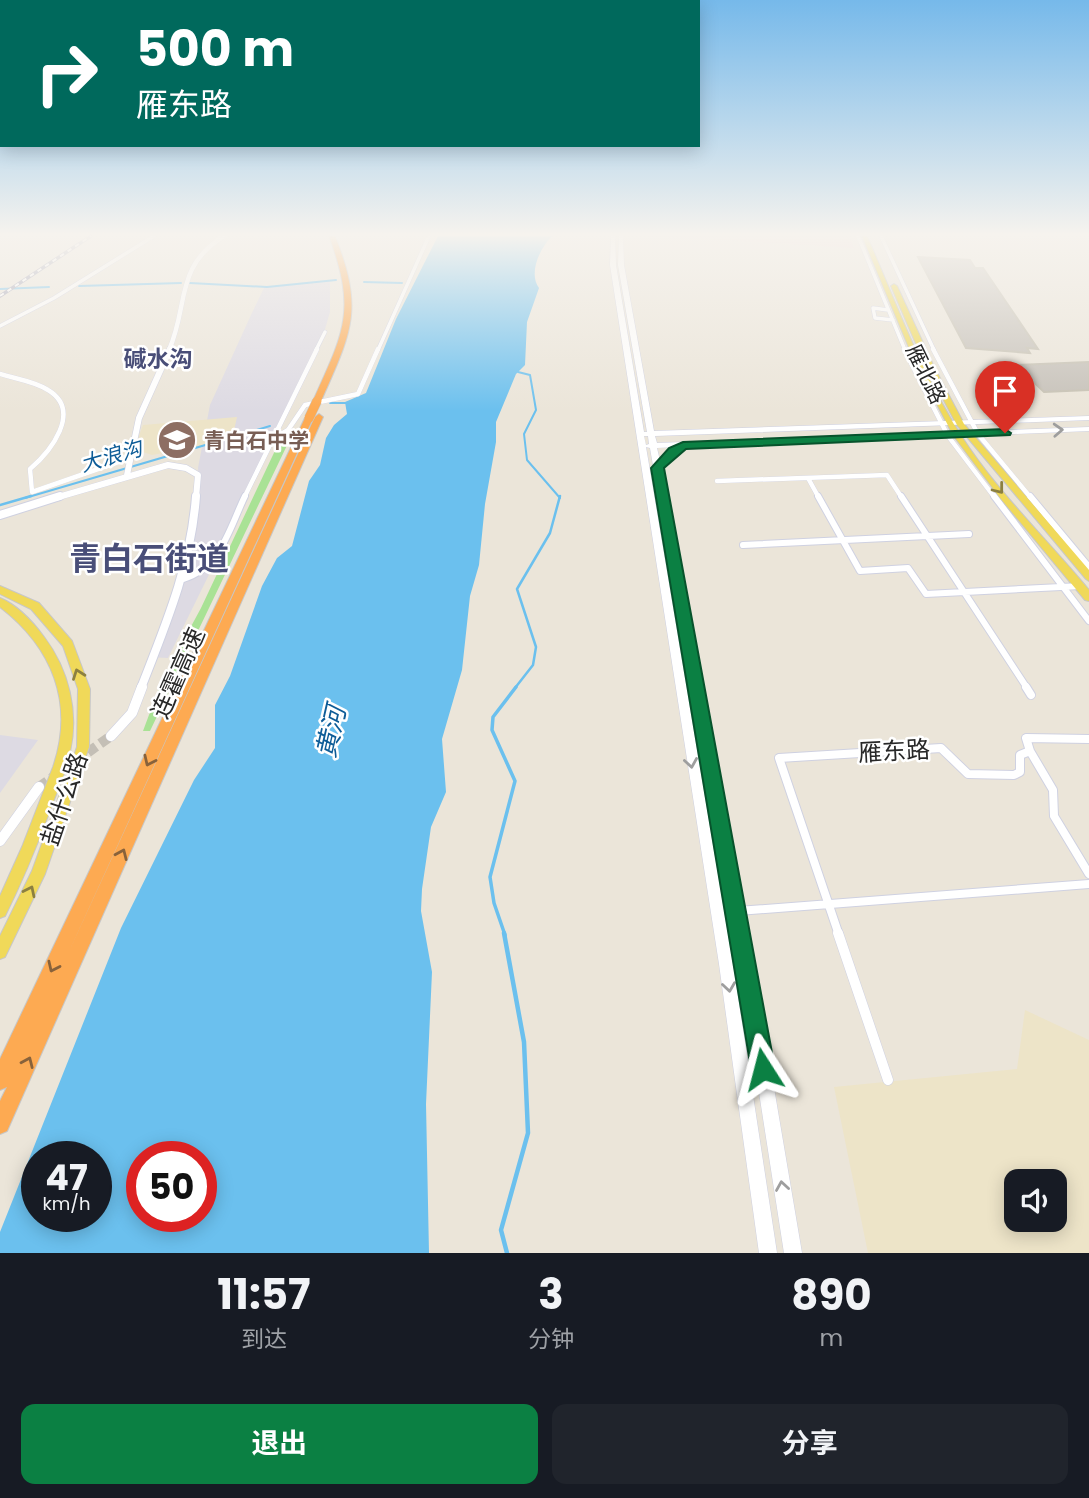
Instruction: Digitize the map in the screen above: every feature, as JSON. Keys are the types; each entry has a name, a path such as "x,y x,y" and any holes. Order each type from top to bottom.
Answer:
{"highway":[{"name":"连霍高速","path":"0,1124 314,417 349,320 348,294"},
{"name":"连霍高速","path":"321,400 348,348 357,311 358,294"},
{"name":"连霍高速","path":"0,1080 314,417"}],"main road":[{"path":"622,294 648,418 647,440 657,468 746,964 793,1253"},
{"path":"624,294 691,764 726,964 768,1253"},
{"name":"雁北路","path":"887,294 920,367 957,431 1026,523 1089,597"},
{"name":"雁北路","path":"897,294 957,431 1089,577"},
{"path":"648,418 677,433"},
{"path":"647,440 677,433 941,425 957,431 972,424 1089,418"},
{"path":"647,440 683,445 957,431 978,434 1089,429"},
{"path":"657,468 673,451 683,445"},
{"name":"盐什公路","path":"0,590 35,606 68,644 84,689 83,747 38,874 0,952"},
{"name":"盐什公路","path":"0,602 21,615 52,652 66,695 64,751 18,875 0,911"},
{"path":"726,964 746,964"}],"street":[{"path":"0,326 60,294"},
{"path":"127,473 127,461 147,396 179,326 179,305 183,294"},
{"path":"274,436 288,430 305,405 358,394 401,294"},
{"path":"882,294 888,310 897,320 915,376 941,425"},
{"path":"908,294 937,358 978,434 1089,567"},
{"path":"888,310 873,308 875,318 897,320"},
{"path":"183,579 200,574 212,564 325,332"},
{"path":"0,374 43,388 57,396 62,408 62,433 56,447 30,469 32,492 127,461"},
{"path":"957,431 1089,621"},
{"path":"0,515 127,473 168,466 186,468 198,475 193,538 183,579 132,713 111,736"},
{"path":"717,481 887,475 1031,695"},
{"path":"808,478 860,571 908,568 926,594 1081,586"},
{"path":"743,545 969,534"},
{"name":"雁东路","path":"828,901 779,758 941,748 968,774 1014,775 1020,772 1020,755 1030,751 1026,738 1089,739"},
{"path":"1030,751 1053,790 1054,816 1089,874"},
{"path":"0,841 39,787"},
{"path":"736,911 828,901 1089,884"},
{"path":"828,901 888,1080"}],"shaded area":[{"path":"261,294 330,294 330,312 318,353 168,658 149,657 187,565 200,499 198,468 210,405"},
{"name":"青白石中学","path":"237,417 233,435 201,446 152,455 134,449 143,425"},
{"path":"0,735 38,740 0,793"},
{"path":"1025,1010 1089,1040 1089,1253 868,1253 834,1087 1017,1069"}],"green space":[{"path":"291,437 150,731 143,731 162,680 201,608 280,440"}],"water":[{"name":"黄河","path":"408,294 537,294 527,322 525,365 516,374 496,422 496,442 485,504 479,565 470,596 462,670 442,739 446,792 431,827 422,889 421,911 432,972 426,1104 429,1253 0,1253 0,1232 21,1179 21,1232 112,1232 112,1141 36,1141 121,928 194,780 215,748 215,705 230,676 262,586 277,558 292,546 309,481 320,465 326,438 334,425 347,414 345,402 366,393"}],"building":[{"path":"938,294 1001,294 1038,349 1027,348 1030,353 966,348"},
{"path":"1089,362 1089,390 1044,392 1016,365"}],"waterway":[{"path":"518,372 530,375 536,410 524,434 527,460 560,498"},
{"name":"大浪沟","path":"330,403 347,403"},
{"name":"大浪沟","path":"25,498 270,426"},
{"name":"大浪沟","path":"0,505 31,496"},
{"path":"515,688 533,665 536,647 517,589 550,533 560,498"},
{"path":"505,935 494,903 490,877 515,781 492,730 493,717 516,687"},
{"path":"504,933 524,1042 528,1133 501,1230 507,1253"}],"tunnel":[{"path":"39,787 111,736"}],"place":[{"name":"青白石中学","path":"177,440"}],"district":[{"name":"碱水沟","path":"158,359"},
{"name":"青白石街道","path":"149,558"}],"route":[{"path":"763,1069 657,468 664,458 683,445 1005,433"}]}
